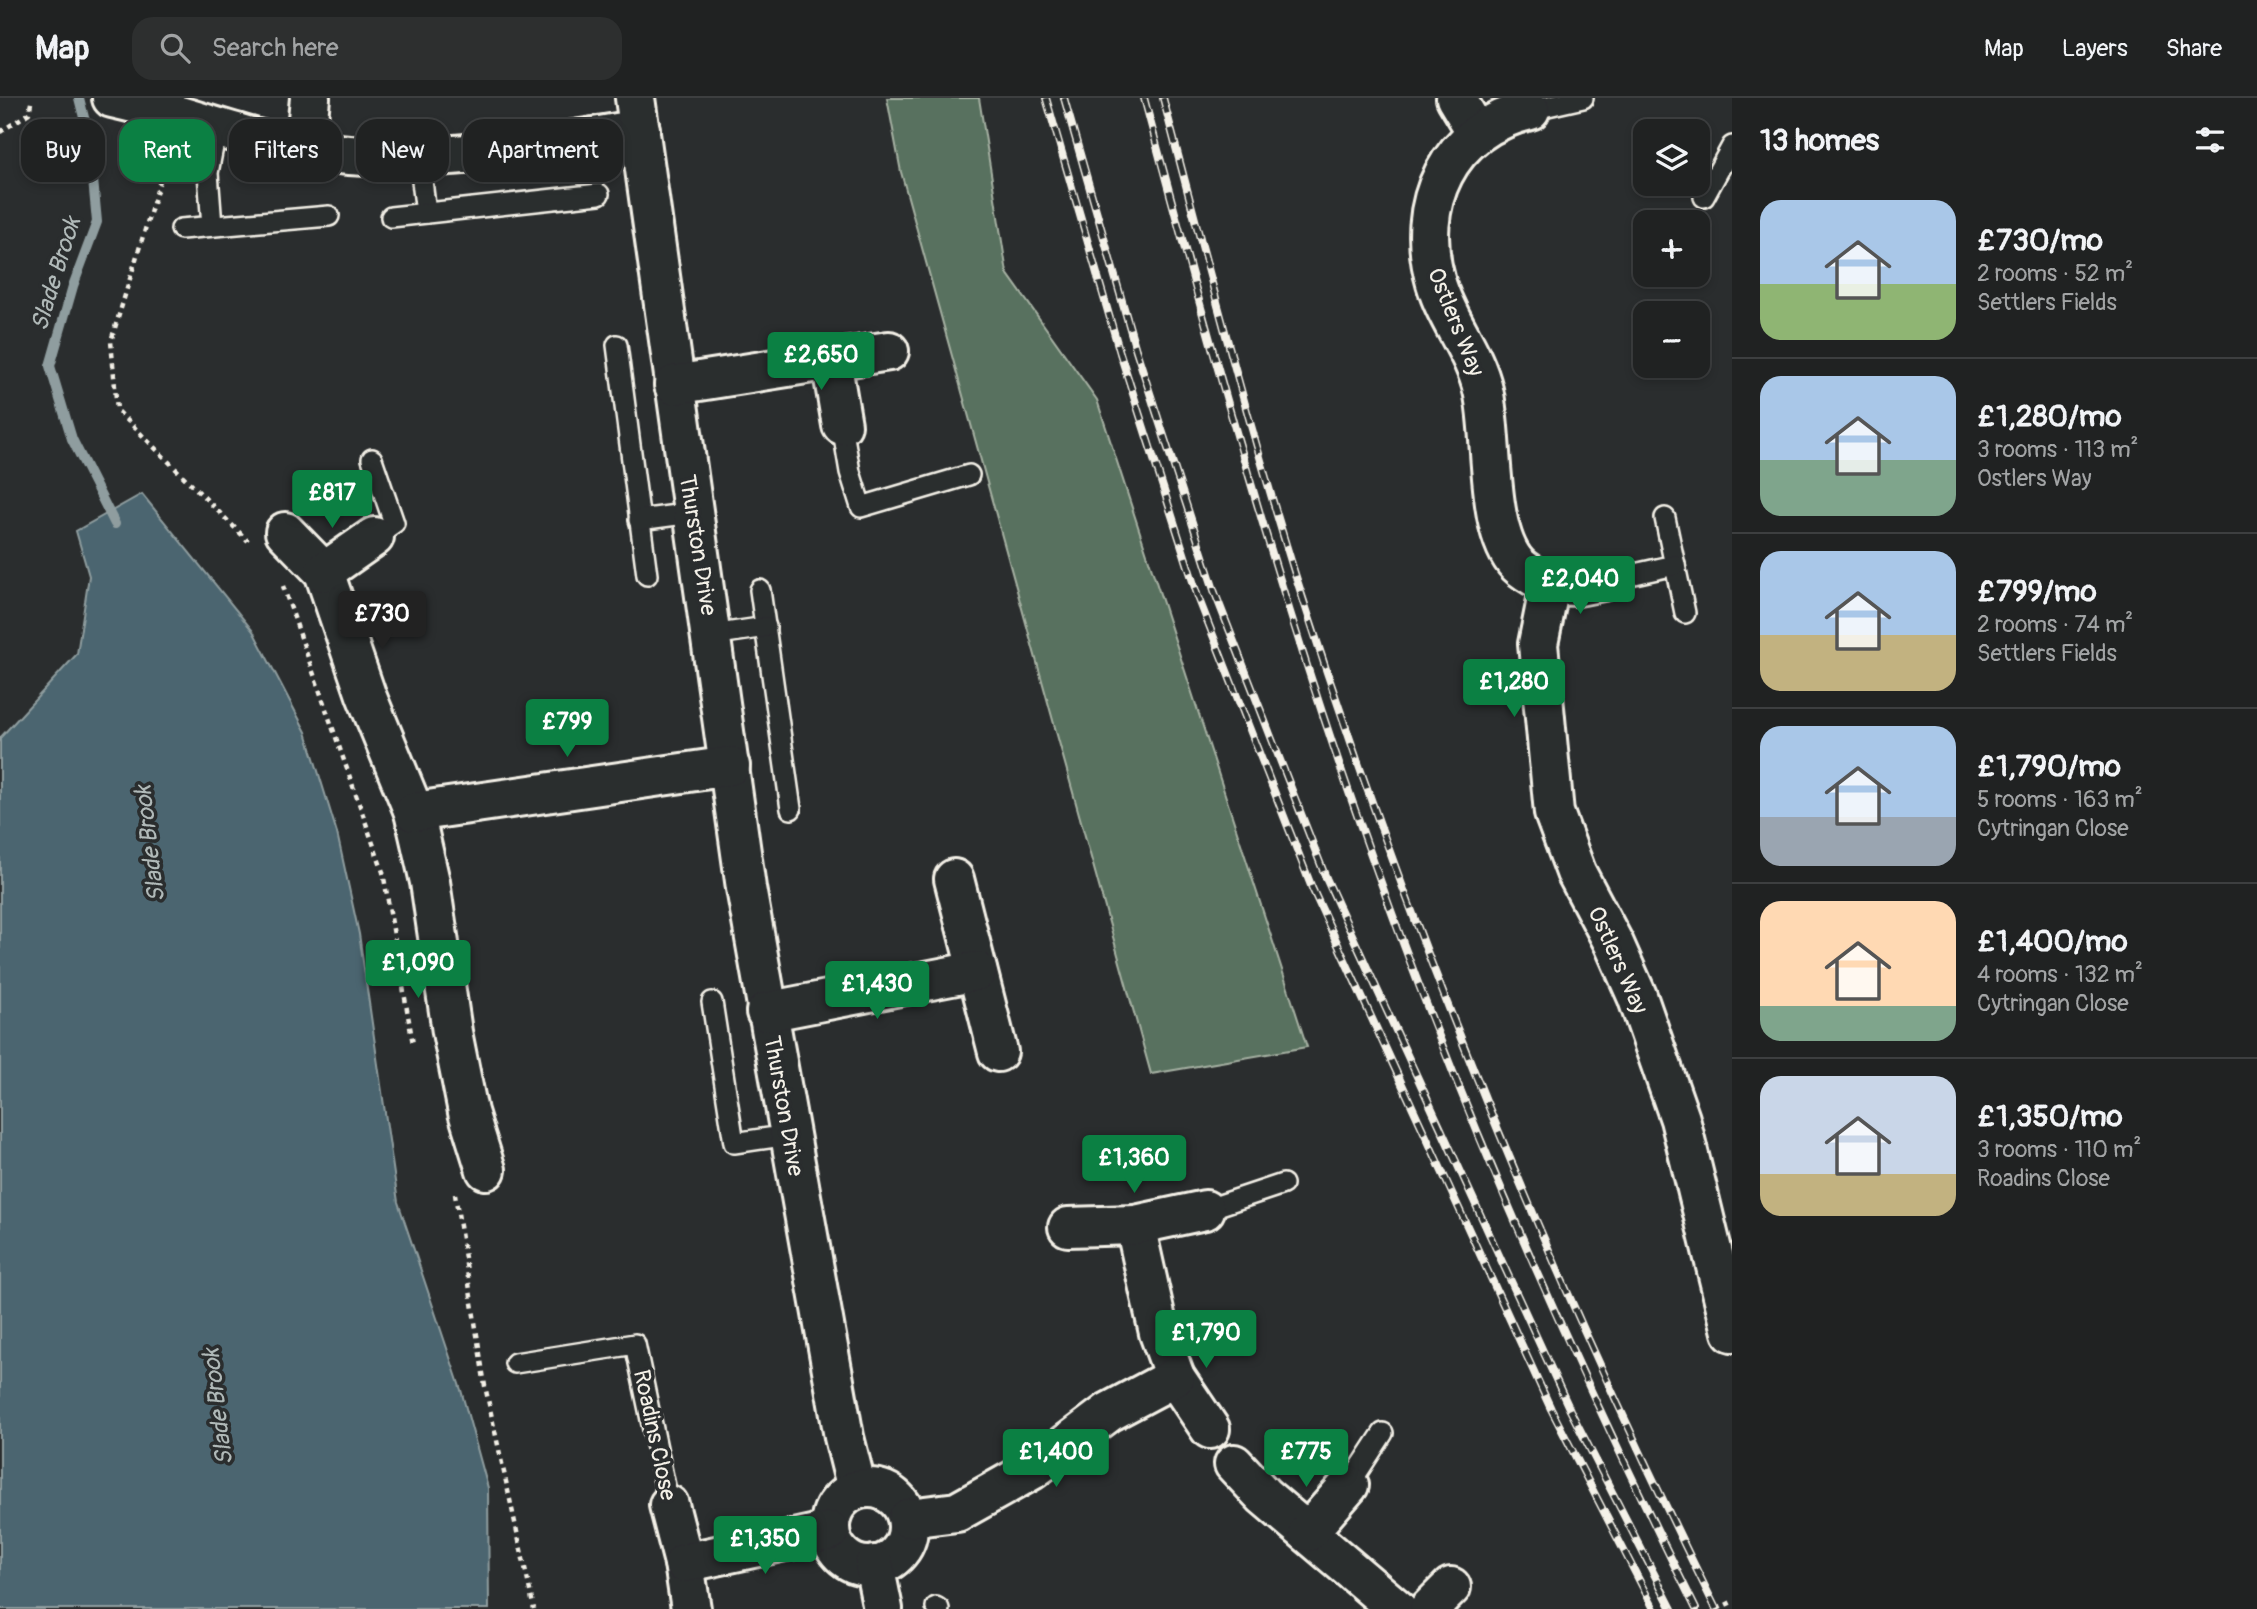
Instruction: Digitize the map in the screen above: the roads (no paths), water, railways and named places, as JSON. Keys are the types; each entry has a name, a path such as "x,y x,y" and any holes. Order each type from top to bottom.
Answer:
{"street":[{"name":"Thurston Drive","path":"113,98 229,129"},
{"path":"308,119 310,98"},
{"path":"1456,98 1477,133"},
{"name":"Ostlers Way","path":"1530,110 1506,116 1477,133 1451,163 1434,192 1429,225 1430,257 1436,285 1480,376 1486,401 1490,466 1507,547 1526,572 1550,585 1538,644 1554,813 1576,872 1614,944 1637,996 1680,1119 1732,1332"},
{"name":"Thurston Drive","path":"449,151 638,114 692,513 766,1012 844,1437 857,1489"},
{"path":"674,385 889,351"},
{"path":"831,360 842,425"},
{"path":"324,572 374,537"},
{"path":"272,541 324,572 366,695 414,812 430,882 465,1099 486,1170"},
{"path":"1550,585 1578,586 1604,581"},
{"path":"414,812 730,766"},
{"path":"954,879 998,1052"},
{"path":"766,1012 977,971"},
{"path":"1068,1227 1135,1226 1205,1210"},
{"path":"1135,1226 1159,1333 1175,1377 1210,1429"},
{"path":"908,1518 957,1512 1032,1470 1110,1412 1175,1377"},
{"path":"1234,1464 1264,1496 1396,1609"},
{"path":"1308,1532 1349,1485"},
{"path":"857,1489 886,1491 904,1507 908,1518 908,1535 904,1546 895,1558 874,1566 858,1565 845,1558 834,1546 830,1531 835,1506 857,1489"},
{"name":"Roadins Close","path":"669,1505 684,1563 691,1609"},
{"path":"684,1563 830,1531"},
{"path":"874,1566 883,1609"}],"lane":[{"path":"1530,110 1583,98"},
{"path":"212,226 208,173 216,126"},
{"path":"1704,197 1732,146"},
{"path":"422,182 426,213"},
{"path":"391,217 599,194"},
{"path":"181,229 330,216"},
{"path":"617,345 647,575"},
{"path":"842,425 861,507 969,475"},
{"path":"372,458 394,523 374,537"},
{"path":"639,520 692,513"},
{"path":"1665,518 1685,613"},
{"path":"1604,581 1675,565"},
{"path":"760,590 791,809"},
{"path":"712,635 766,627"},
{"path":"712,1002 734,1143 789,1135"},
{"path":"1205,1210 1283,1184"},
{"name":"Roadins Close","path":"515,1363 635,1344 669,1505"},
{"path":"1349,1485 1383,1433"}],"water":[{"path":"142,494 253,631 306,732 337,833 359,934 398,1202 461,1390 488,1488 489,1609 0,1609 0,738 77,654 89,576 76,531"}],"waterway":[{"name":"Slade Brook","path":"79,98 89,137 97,222 73,286 50,366 72,439 115,524"}],"railway":[{"path":"1046,98 1120,353 1198,597 1312,888 1551,1409 1654,1609"},
{"path":"1064,98 1136,350 1215,593 1326,878 1570,1410 1672,1609"},
{"path":"1144,98 1251,484 1310,676 1375,866 1446,1055 1524,1242 1608,1427 1696,1609"},
{"path":"1163,98 1226,337 1277,515 1385,839 1434,970 1540,1229 1596,1356 1716,1609"}]}
